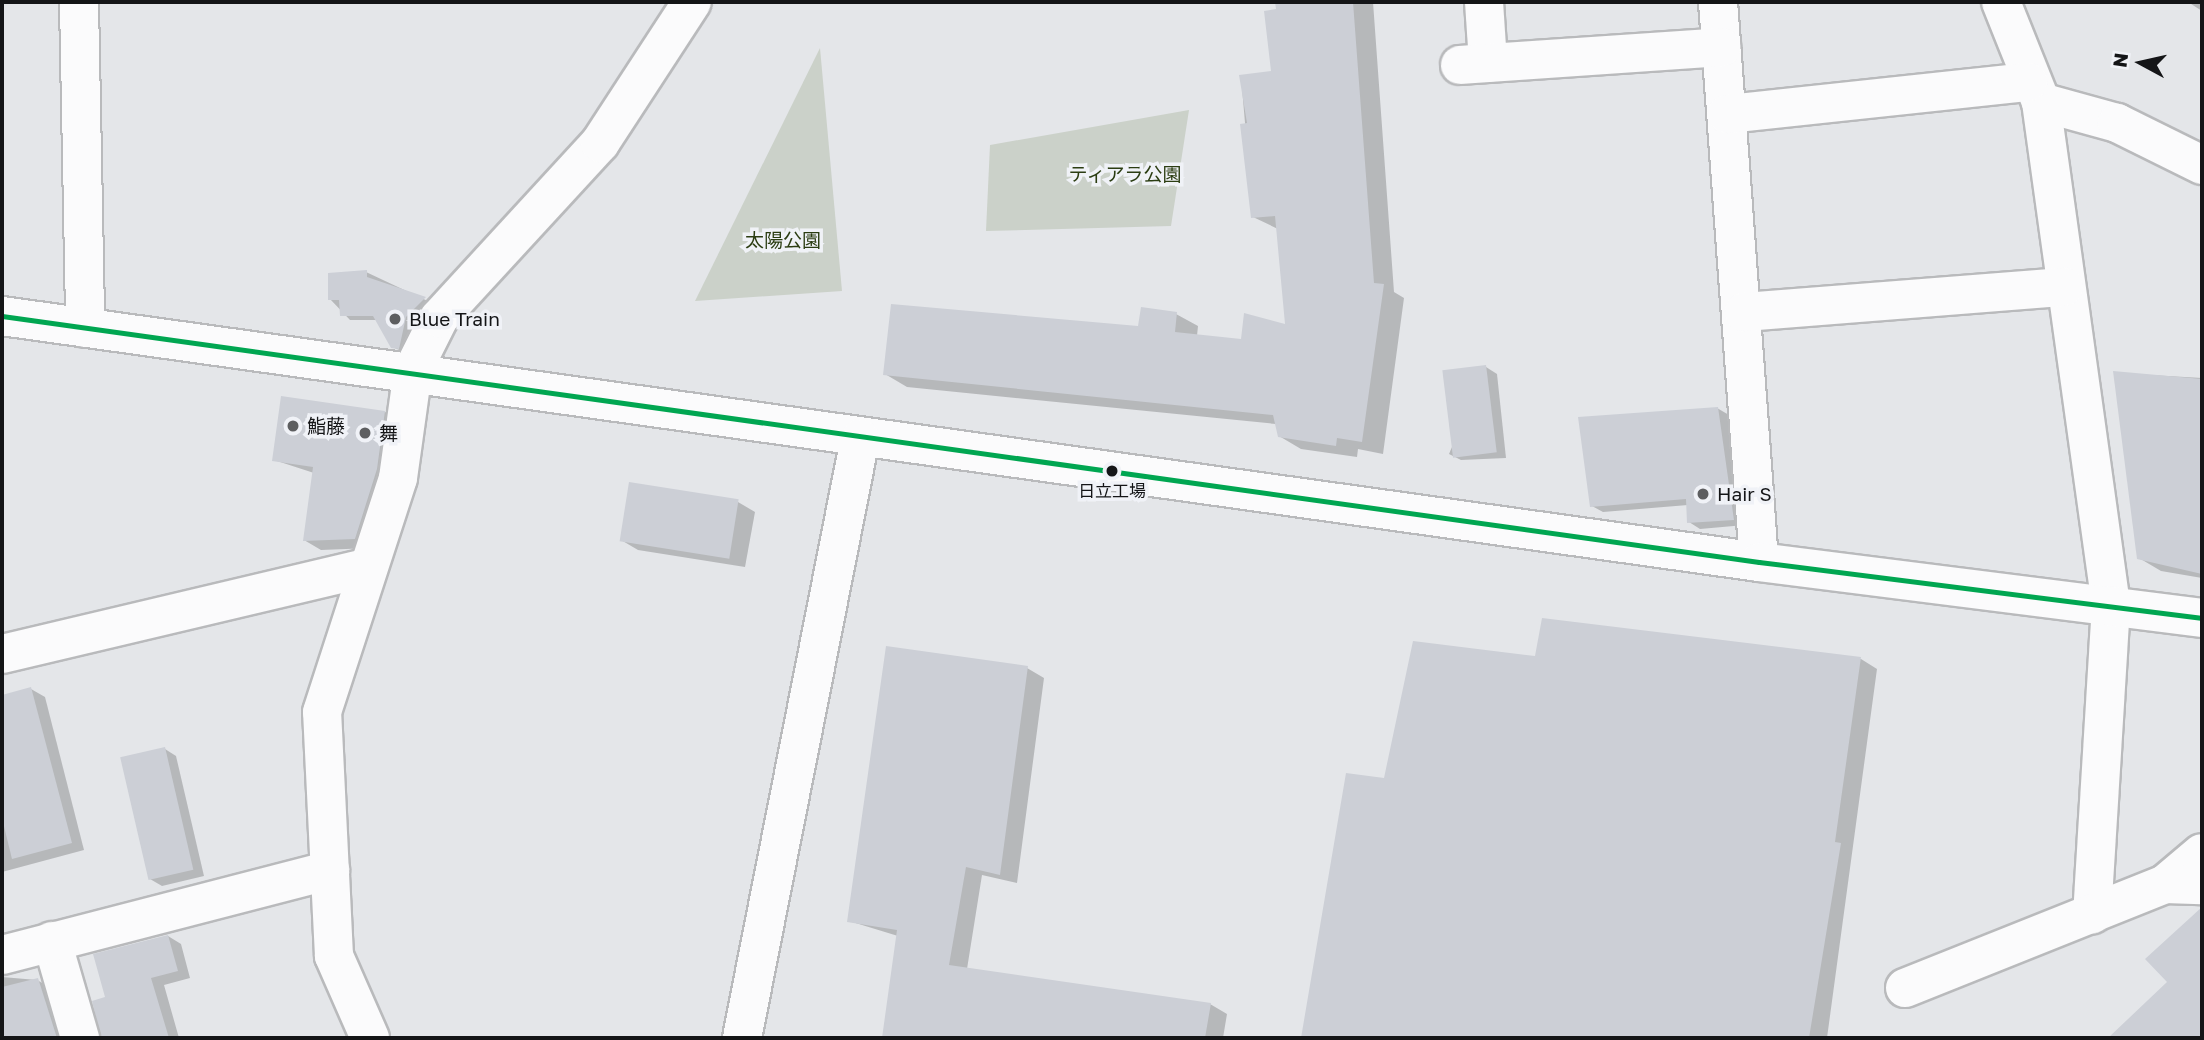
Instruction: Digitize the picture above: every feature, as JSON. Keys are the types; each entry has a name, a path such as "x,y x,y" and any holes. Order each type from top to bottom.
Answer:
{"street":[{"path":"79,2 85,328"},
{"path":"370,1038 334,956 322,712 398,478 413,370 439,318 600,143 692,2"},
{"path":"1483,2 1474,64 1721,47"},
{"path":"1718,2 1744,312 1759,562"},
{"path":"2001,2 2035,92 2111,605 2092,914"},
{"path":"1727,114 2035,92 2117,123 2202,165"},
{"path":"1744,312 2064,288"},
{"path":"2,316 413,370 860,439 1759,562 2202,618"},
{"path":"742,1038 860,439"},
{"path":"2,654 367,568"},
{"path":"1905,988 2165,884 2202,853"},
{"path":"2,955 330,870"},
{"path":"2165,884 2202,885"},
{"path":"52,941 79,1038"}],"green space":[{"name":"太陽公園","path":"820,48 842,291 695,301"},
{"name":"ティアラ公園","path":"1189,110 1171,226 986,231 990,145"}],"building":[{"path":"1275,2 1353,2 1374,283 1384,284 1362,442 1337,438 1336,446 1278,437 1273,415 883,375 891,304 1138,326 1141,307 1177,312 1175,332 1241,339 1244,313 1285,324 1275,216 1251,218 1240,124 1247,123 1239,75 1271,71 1264,11 1276,9"},
{"path":"367,270 367,277 426,297 406,317 399,349 391,348 373,316 340,316 339,300 328,300 328,273"},
{"path":"1486,365 1497,452 1453,458 1442,370"},
{"path":"2113,371 2202,379 2202,574 2137,559"},
{"path":"281,396 385,411 377,469 355,539 303,541 313,467 272,461"},
{"path":"1718,407 1734,520 1687,523 1686,499 1590,507 1578,417"},
{"path":"629,482 739,499 729,559 620,541"},
{"path":"1542,618 1861,657 1835,842 1841,843 1809,1038 1301,1038 1346,773 1384,778 1413,641 1535,656"},
{"path":"886,646 1028,666 1000,875 966,867 949,965 1211,1003 1205,1038 882,1038 897,930 847,922"},
{"path":"31,687 72,843 12,859 2,818 2,695"},
{"path":"165,747 193,870 149,880 120,757"},
{"path":"2202,907 2202,1038 2108,1038 2167,982 2145,959"},
{"path":"168,935 178,971 151,978 169,1038 101,1038 92,1001 105,997 93,954"},
{"path":"38,978 57,1038 2,1038 2,987"}],"transit line":[{"path":"2,316 1759,562 2202,618"}],"place":[{"name":"Blue Train","path":"395,319"},
{"name":"鮨藤","path":"293,426"},
{"name":"舞","path":"365,433"},
{"name":"日立工場","path":"1112,471"},
{"name":"Hair S","path":"1703,494"}]}
